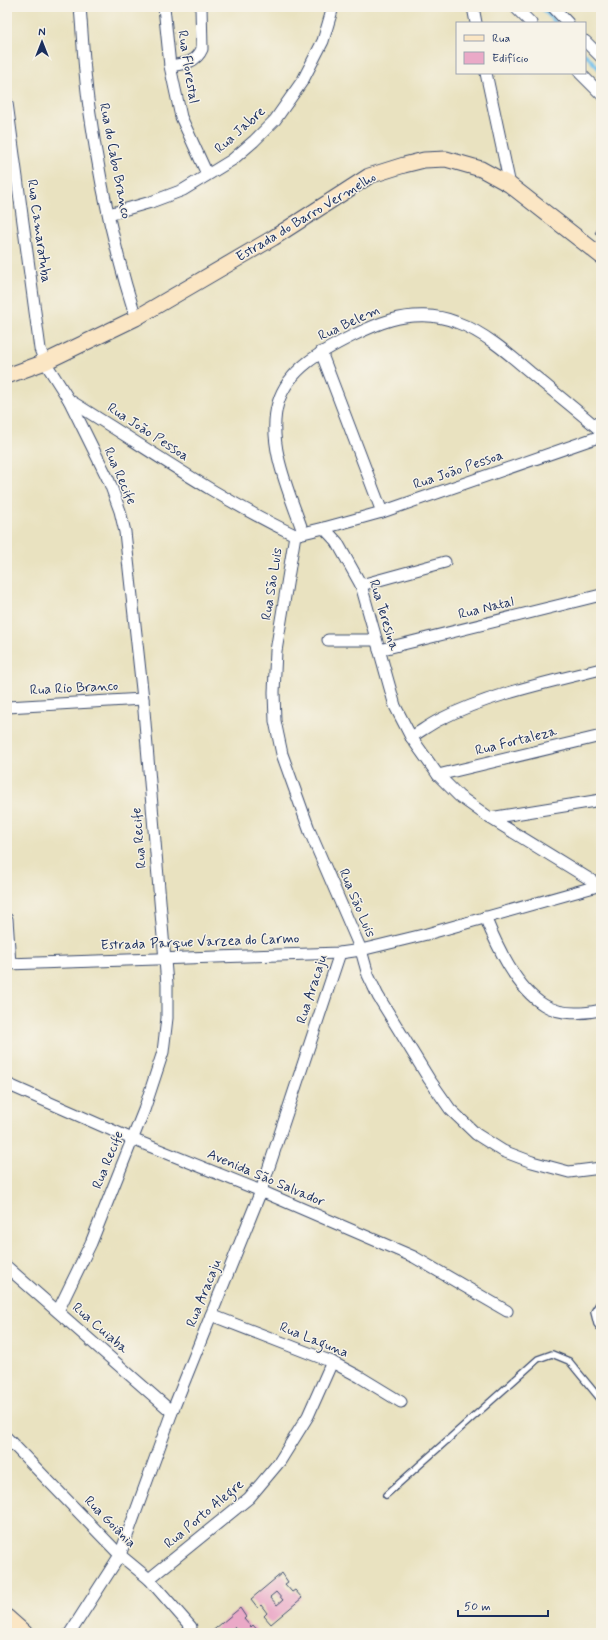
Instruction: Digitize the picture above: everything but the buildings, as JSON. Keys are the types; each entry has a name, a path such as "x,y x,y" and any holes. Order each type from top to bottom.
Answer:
{"street":[{"name":"Rua do Cabo Branco","path":"80,7 89,105 97,160 121,270 136,318"},
{"name":"Rua Florestal","path":"164,7 170,66 181,117 207,174"},
{"path":"170,66 193,61 200,55 202,49 201,7"},
{"name":"Rua Jabre","path":"109,214 169,196 196,183 207,174 232,160 254,142 276,120 303,80 315,59 330,23 333,7"},
{"path":"473,7 476,22"},
{"path":"515,7 530,22"},
{"path":"552,7 567,22"},
{"path":"586,42 601,57"},
{"path":"486,74 510,185"},
{"path":"581,74 601,94"},
{"name":"Rua Camaratuba","path":"7,103 28,249 37,335 45,362"},
{"name":"Estrada do Barro Vermelho","path":"7,376 45,362 136,318 273,238 369,176 424,160 446,159 481,169 510,185 601,256"},
{"name":"Rua Belem","path":"299,533 280,465 275,438 278,403 294,374 306,362 321,352 368,328 391,320 427,316 440,317 457,322 476,331 512,356 601,431"},
{"path":"321,352 382,512"},
{"name":"Rua Recife","path":"45,362 69,400 109,482 120,511 125,532 143,699 167,984 167,1018 163,1052 144,1110 91,1243 58,1311"},
{"name":"Rua João Pessoa","path":"69,400 205,487 259,518 299,533"},
{"name":"Rua João Pessoa","path":"324,528 382,512 601,436"},
{"path":"299,533 324,528"},
{"name":"Rua Teresina","path":"324,528 337,542 361,585 395,706 411,737 438,775 459,796 490,818 600,885"},
{"name":"Rua São Luis","path":"299,533 276,651 274,692 275,720 282,754 310,832 361,950 368,975 378,996 429,1079 450,1109 476,1134 503,1151 532,1162 569,1172 601,1168"},
{"path":"361,585 445,562"},
{"name":"Rua Natal","path":"328,640 377,645 601,595"},
{"path":"411,737 439,720 472,706 532,687 601,669"},
{"name":"Rua Rio Branco","path":"7,707 143,699"},
{"name":"Rua Fortaleza","path":"438,775 601,736"},
{"path":"490,818 601,800"},
{"name":"Estrada Parque Varzea do Carmo","path":"9,964 340,953 361,950 427,934 600,885"},
{"path":"485,917 508,963 526,990 540,1002 544,1005 564,1012 593,1012 601,1010"},
{"path":"7,919 9,964"},
{"name":"Rua Aracaju","path":"70,1633 78,1623 120,1554 172,1412 260,1191 340,953"},
{"name":"Avenida São Salvador","path":"7,1084 414,1257 507,1312"},
{"name":"Rua Cuiaba","path":"7,1267 172,1412"},
{"name":"Rua Laguna","path":"211,1316 332,1362 401,1402"},
{"name":"Rua Porto Alegre","path":"149,1579 249,1498 280,1461 308,1416 332,1362"},
{"name":"Rua Goiânia","path":"7,1438 120,1554 149,1579 191,1627"},
{"path":"7,1617 26,1633"}],"lane":[{"path":"601,1301 594,1312 597,1324 601,1329"},
{"path":"386,1495 538,1359 552,1354 569,1361 601,1400"}],"waterway":[{"path":"541,7 555,22"},
{"path":"586,55 601,71"}]}
